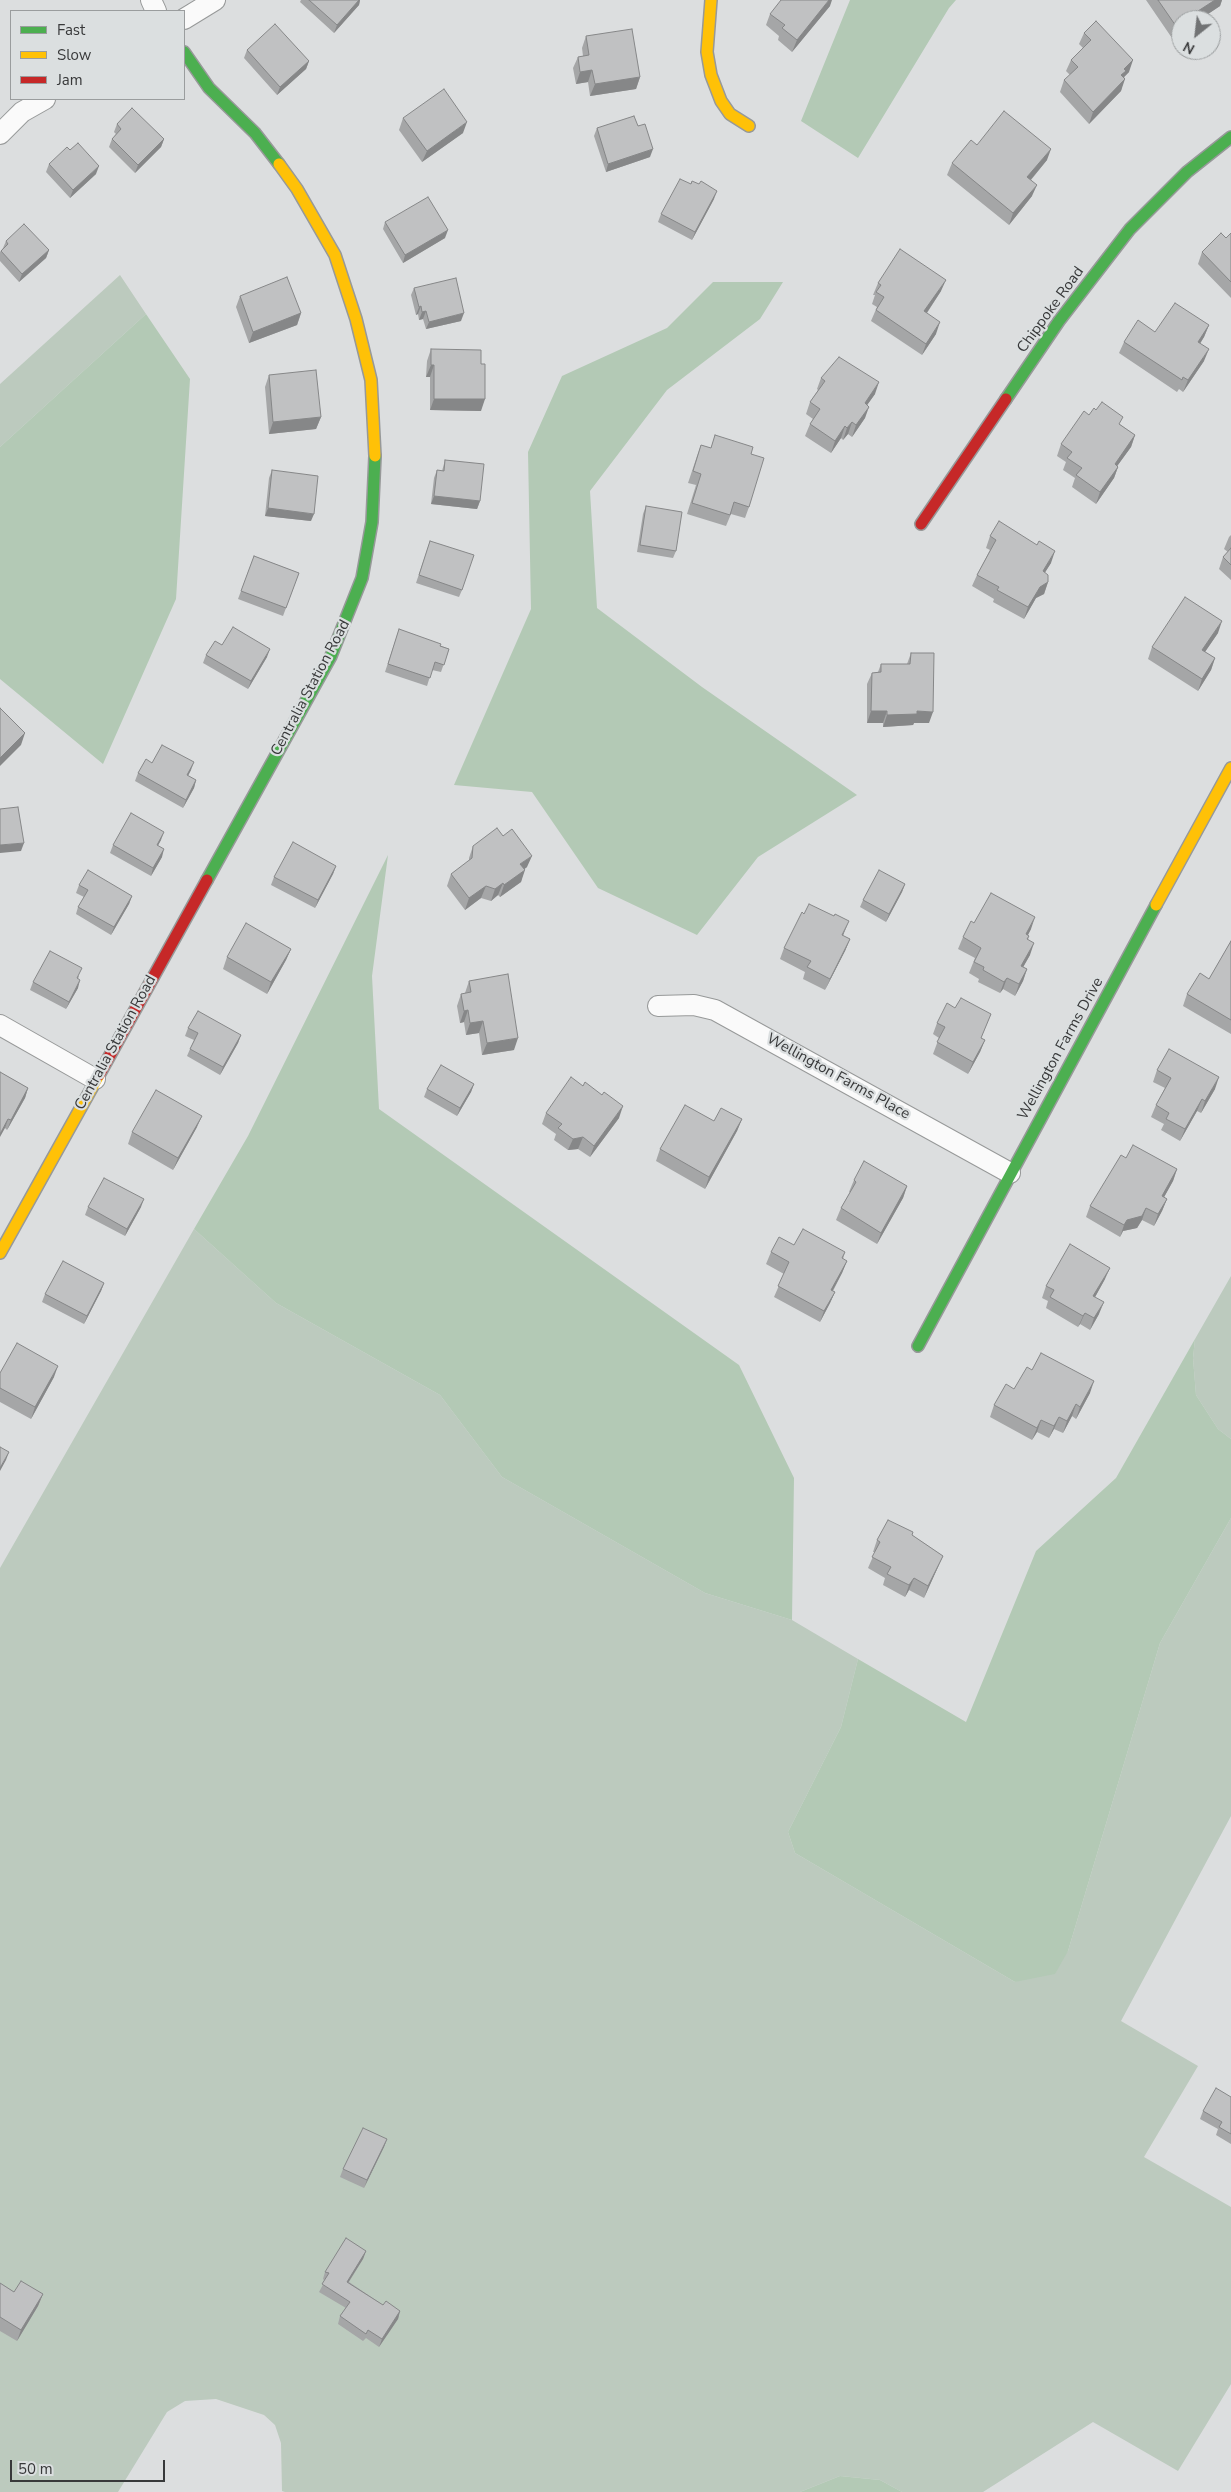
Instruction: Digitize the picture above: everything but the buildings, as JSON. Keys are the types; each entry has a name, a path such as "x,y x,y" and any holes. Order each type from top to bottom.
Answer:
{"street":[{"path":"185,18 216,0"},
{"path":"711,0 707,52 711,76 721,101 730,114 749,126"},
{"name":"Centralia Station Road","path":"0,1253 331,656 362,578 372,522 376,468 371,380 356,319 335,255 297,189 255,133 209,88 185,53"},
{"path":"0,134 22,112 43,100"},
{"name":"Chippoke Road","path":"921,524 1060,321 1130,229 1187,172 1231,137"},
{"name":"Wellington Farms Drive","path":"918,1346 1010,1172 1231,768"},
{"name":"Wellington Farms Place","path":"658,1006 694,1005 715,1010 1010,1172"},
{"path":"0,1025 95,1079"}],"green space":[{"path":"850,0 956,0 949,8 858,158 801,121"},
{"path":"120,275 146,314 0,447 0,384"},
{"path":"713,282 783,282 760,319 667,390 590,491 597,608 702,687 857,795 758,857 697,935 598,888 532,792 454,785 531,609 528,452 562,376 667,328"},
{"path":"146,314 190,379 176,599 103,764 0,679 0,447"},
{"path":"388,855 372,976 379,1109 739,1365 794,1478 792,1620 705,1593 502,1477 440,1395 276,1303 194,1229 248,1136"},
{"path":"194,1229 276,1303 440,1395 502,1477 705,1593 792,1620 858,1659 841,1727 788,1832 795,1853 1015,1982 1068,1951 1160,1643 1231,1518 1231,1816 1121,2021 1198,2066 1144,2157 1231,2207 1231,2384 1178,2471 1093,2422 983,2492 902,2492 880,2480 840,2476 800,2492 285,2492 282,2491 281,2443 275,2425 264,2415 216,2399 185,2401 167,2412 118,2492 0,2492 0,1568"},
{"path":"1231,1276 1231,1439 1218,1429 1196,1395 1193,1358 1195,1339"},
{"path":"1195,1339 1193,1358 1196,1395 1218,1429 1231,1439 1231,1518 1160,1643 1068,1951 1055,1974 1015,1982 795,1853 788,1832 841,1727 858,1659 966,1722 1036,1551 1116,1478"},
{"path":"840,2476 880,2480 902,2492 800,2492"}],"traffic: fast":[{"path":"185,53 209,88 255,133 279,164"},
{"path":"1006,399 1059,321 1130,229 1187,172 1231,137"},
{"path":"207,880 331,656 362,578 372,522 375,456"},
{"path":"918,1346 1156,905"}],"traffic: slow":[{"path":"711,0 707,52 711,75 721,101 730,114 749,126"},
{"path":"279,164 297,189 335,255 356,319 371,380 375,456"},
{"path":"1156,905 1231,768"},
{"path":"0,1253 99,1075"}],"traffic: jam":[{"path":"921,524 1006,399"},
{"path":"99,1075 207,880"}]}
